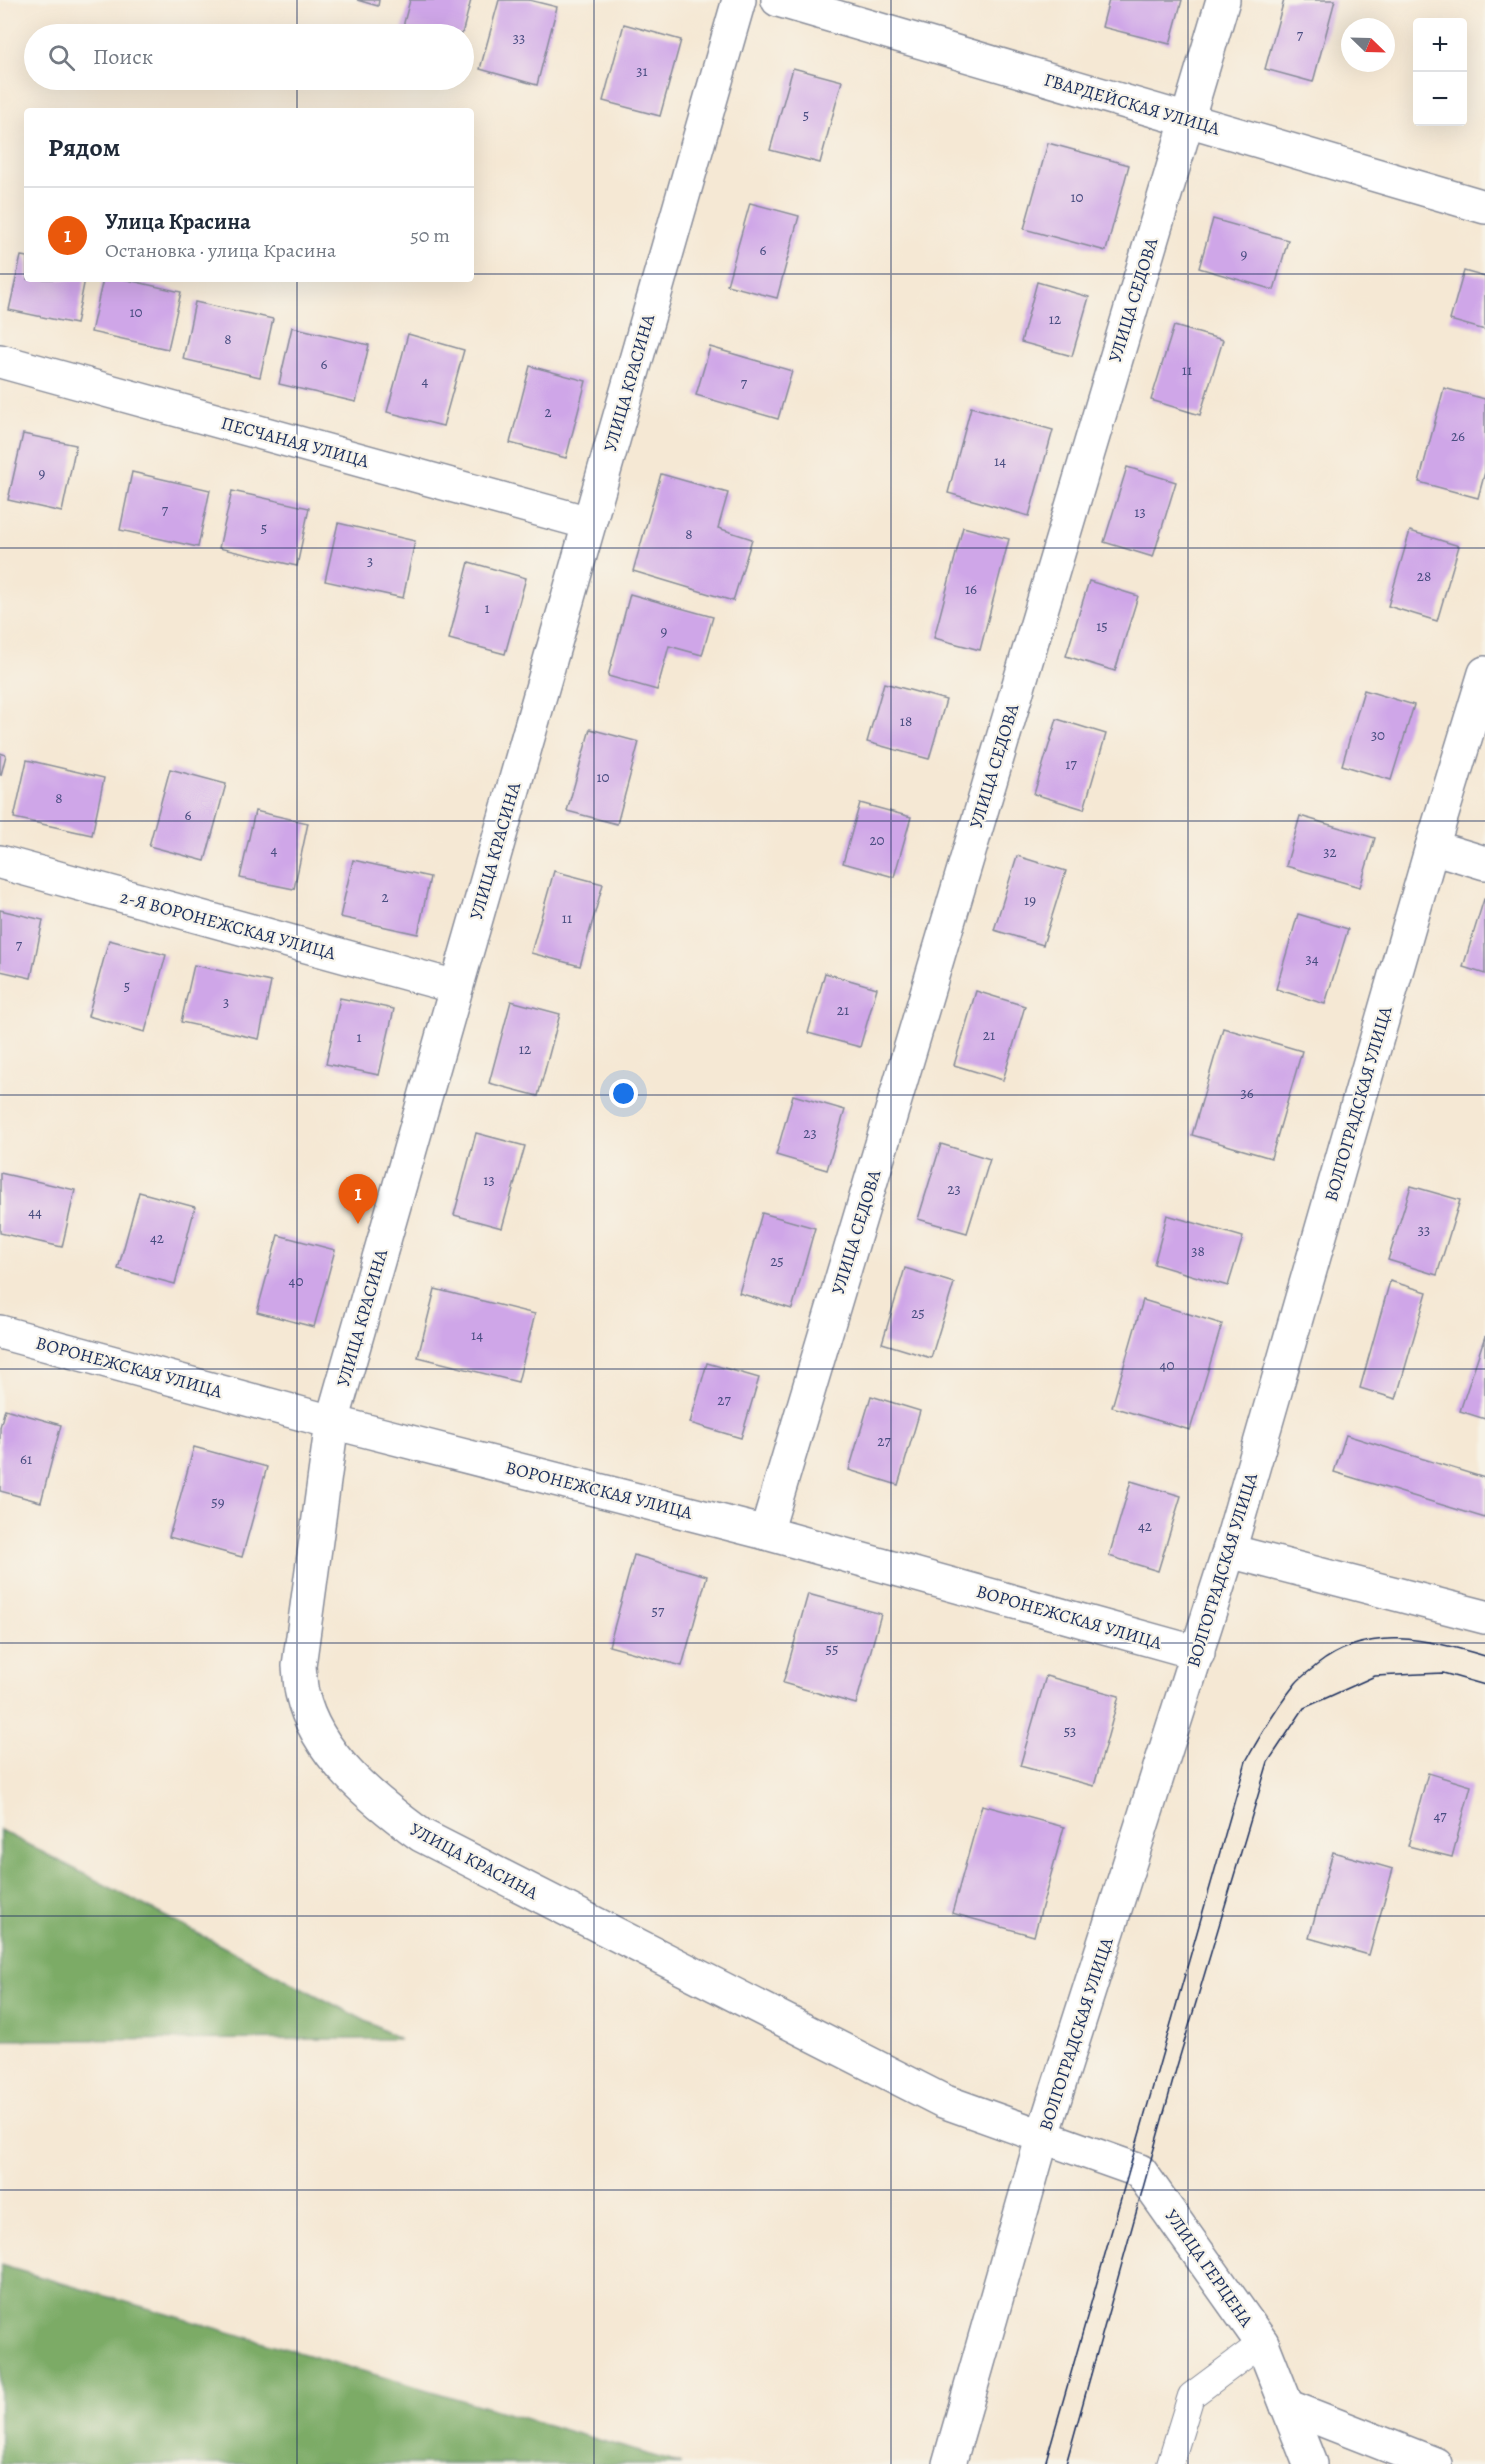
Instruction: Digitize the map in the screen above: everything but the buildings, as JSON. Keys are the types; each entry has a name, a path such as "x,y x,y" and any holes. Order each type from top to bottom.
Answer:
{"street":[{"name":"УЛИЦА КРАСИНА","path":"739,0 332,1422 299,1666 302,1694 313,1722 329,1749 359,1786 386,1810 431,1840 943,2101 1043,2135"},
{"name":"ГВАРДЕЙСКАЯ УЛИЦА","path":"778,0 1485,207"},
{"name":"УЛИЦА СЕДОВА","path":"766,1533 1223,0"},
{"name":"ПЕСЧАНАЯ УЛИЦА","path":"0,361 589,523"},
{"name":"ВОЛГОГРАДСКАЯ УЛИЦА","path":"949,2464 1043,2135 1229,1551 1432,847 1485,674"},
{"path":"1432,847 1485,863"},
{"name":"2-Я ВОРОНЕЖСКАЯ УЛИЦА","path":"0,862 456,987"},
{"name":"ВОРОНЕЖСКАЯ УЛИЦА","path":"0,1332 332,1422 766,1533 1198,1653"},
{"path":"1229,1551 1485,1617"},
{"name":"УЛИЦА ГЕРЦЕНА","path":"1043,2135 1140,2171 1262,2343 1310,2464"},
{"path":"1287,2406 1435,2464"}],"lane":[{"path":"1170,2464 1191,2396 1262,2343"}],"green space":[{"path":"0,1830 400,2039 0,2040"},
{"path":"0,2265 681,2464 0,2464"}],"tram line":[{"path":"1045,2464 1246,1761 1296,1683 1337,1652 1357,1644 1399,1639 1442,1644 1485,1656"},
{"path":"1066,2464 1177,2066 1268,1762 1304,1708 1375,1676 1443,1673 1485,1685"}],"place":[{"name":"Улица Красина","path":"358,1224"}]}
